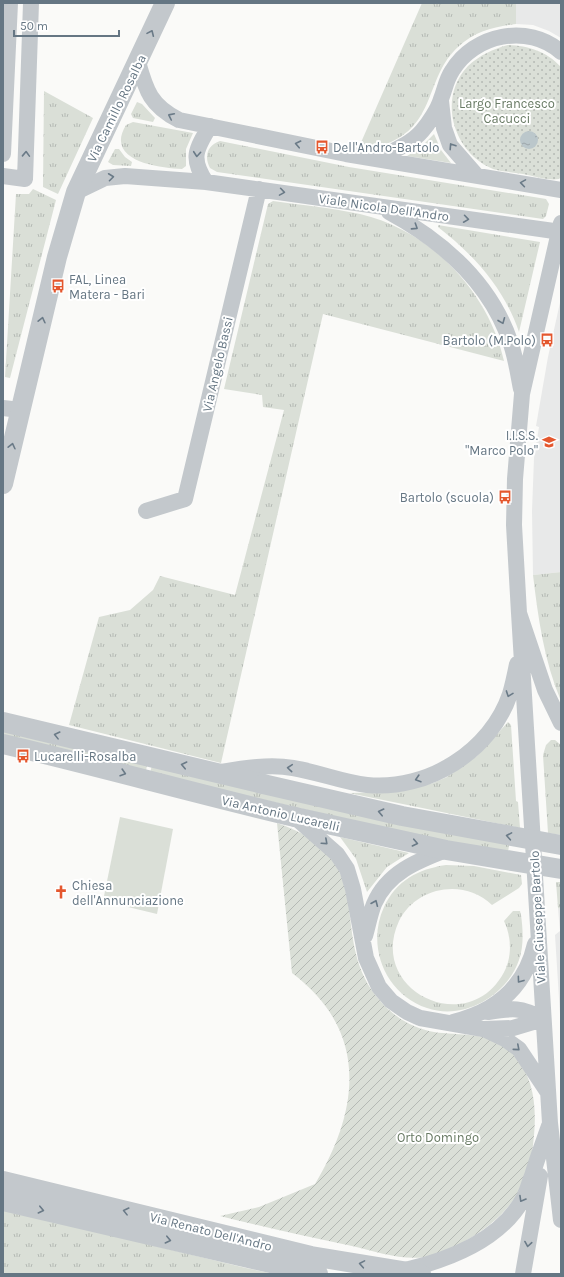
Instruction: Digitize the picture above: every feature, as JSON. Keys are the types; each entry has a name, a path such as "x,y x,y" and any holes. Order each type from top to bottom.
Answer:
{"street":[{"path":"3,154 10,3"},
{"path":"3,176 25,179 31,3"},
{"name":"Via Camillo Rosalba","path":"3,484 12,409 76,192 138,62 161,4"},
{"path":"376,159 410,143 424,130 441,101 445,84 459,60 471,48 497,37 513,35 531,37 546,42 561,52"},
{"path":"138,62 144,84 153,101 164,112 179,120 376,159 561,190"},
{"path":"441,101 444,128 450,145 477,176"},
{"path":"206,182 196,162 197,146 210,126"},
{"name":"Viale Nicola Dell'Andro","path":"76,192 105,178 124,176 206,182 381,207 560,229"},
{"name":"Via Angelo Bassi","path":"146,511 185,499 259,189"},
{"path":"381,207 415,226 442,246 471,273 498,311 511,345 522,394"},
{"path":"560,229 522,394 515,479 514,518 519,613 545,690 561,723"},
{"name":"Viale Giuseppe Bartolo","path":"519,613 550,1123 561,1220"},
{"path":"216,773 238,769 293,768 345,781 369,785 412,781 433,774 452,764 477,747 492,727 510,694 521,643"},
{"name":"Via Antonio Lucarelli","path":"3,722 402,816 561,845"},
{"name":"Via Antonio Lucarelli","path":"3,744 118,771 154,782 295,817 446,850 561,869"},
{"path":"295,817 337,854 347,869 354,889 366,958 379,987 392,1001 407,1012 420,1018 483,1029 513,1028 543,1019"},
{"path":"364,940 374,904 393,877 412,864 446,850"},
{"path":"482,1013 497,1004 511,992 522,978 531,961 538,931"},
{"path":"449,1023 482,1013 510,1008 527,1010 543,1019"},
{"path":"483,1029 505,1039 520,1049 548,1092"},
{"path":"550,1123 561,1158"},
{"path":"400,1271 446,1259 472,1246 496,1229 510,1216 524,1199 550,1123"},
{"path":"523,1274 550,1123"},
{"name":"Via Renato Dell'Andro","path":"3,1181 312,1256 421,1274"},
{"name":"Via Renato Dell'Andro","path":"3,1201 318,1274"}],"shaded area":[{"path":"516,3 561,3 561,38 549,31 533,25 516,24"},
{"name":"I.I.S.S. \"Marco Polo\"","path":"561,298 561,572 533,575 532,511 534,458 539,427 536,426 548,357"},
{"path":"558,908 561,909 561,1030 555,935 560,931"}],"green space":[{"path":"422,3 516,3 516,24 478,33 464,42 448,59 440,71 424,111 416,123 405,133 391,142 371,148 359,147"},
{"name":"Largo Francesco Cacucci","path":"508,45 537,50 549,57 561,67 561,177 559,179 546,179 493,169 479,161 468,151 459,138 454,124 452,108 453,93 459,79 468,66 477,59"},
{"path":"44,91 93,118 58,194 43,187"},
{"path":"137,102 142,104 155,118 153,122 133,118 131,114"},
{"path":"133,122 193,133 186,149 186,166 182,169 160,167 137,160 128,154 122,147 121,137 126,125"},
{"path":"434,134 441,150 451,163 407,156 421,147"},
{"path":"220,141 349,167 546,199 549,204 546,216 543,219 217,172 210,168 207,156 212,145"},
{"path":"115,149 119,149 125,157 132,162 131,166 113,165 108,162"},
{"path":"33,189 56,200 10,378 5,377 16,194 29,194"},
{"path":"273,201 328,208 360,214 386,222 410,234 432,249 453,268 470,288 485,311 496,336 504,361 323,314 221,763 69,725 99,617 130,610 153,590 160,576 235,595 284,410 263,407 262,395 224,389 268,204"},
{"path":"438,225 540,242 519,332 513,316 496,287 464,249 438,227"},
{"path":"561,572 561,701 546,655 533,575"},
{"path":"508,722 511,725 516,801 518,802 520,828 349,793 397,792 433,783 447,777 477,756"},
{"path":"3,729 147,764 146,772 3,738"},
{"path":"551,740 555,740 561,745 561,835 548,833 543,755 546,745"},
{"path":"152,765 509,845 508,853 435,840 150,773"},
{"path":"120,817 173,829 157,914 103,901"},
{"name":"Orto Domingo","path":"277,823 310,838 330,856 342,877 348,900 355,948 362,973 383,1004 402,1020 426,1030 476,1036 496,1041 513,1053 527,1076 534,1100 535,1126 532,1153 523,1183 517,1195 499,1217 459,1245 443,1252 421,1258 392,1256 220,1216 259,1207 315,1184 330,1156 341,1128 348,1100 349,1072 345,1045 334,1020 317,996 292,973"},
{"path":"340,837 409,853 387,867 367,892 356,859"},
{"path":"446,865 474,866 521,875 522,884 519,888 492,905 481,896 468,891 455,889 429,893 417,900 407,909 399,921 393,947 397,969 410,987 428,999 449,1004 471,1002 491,990 508,963 510,944 504,921 513,911 520,911 523,938 521,955 513,973 505,984 482,1002 469,1008 455,1011 441,1011 427,1008 412,1001 400,992 390,980 383,967 377,937 379,922 384,907 395,890 402,883 417,873"},
{"path":"556,882 561,882 561,909 558,908"},
{"path":"3,1209 246,1268 275,1274 3,1274"}],"water":[{"path":"529,131 535,134 538,140 535,146 529,149 523,146 520,140 523,134"}],"place":[{"name":"Dell'Andro-Bartolo","path":"322,147"},
{"name":"FAL, Linea Matera - Bari","path":"58,286"},
{"name":"Bartolo (M.Polo)","path":"547,340"},
{"name":"I.I.S.S. \"Marco Polo\"","path":"549,442"},
{"name":"Bartolo (scuola)","path":"505,497"},
{"name":"Lucarelli-Rosalba","path":"23,756"},
{"name":"Chiesa dell'Annunciazione","path":"61,892"}]}
